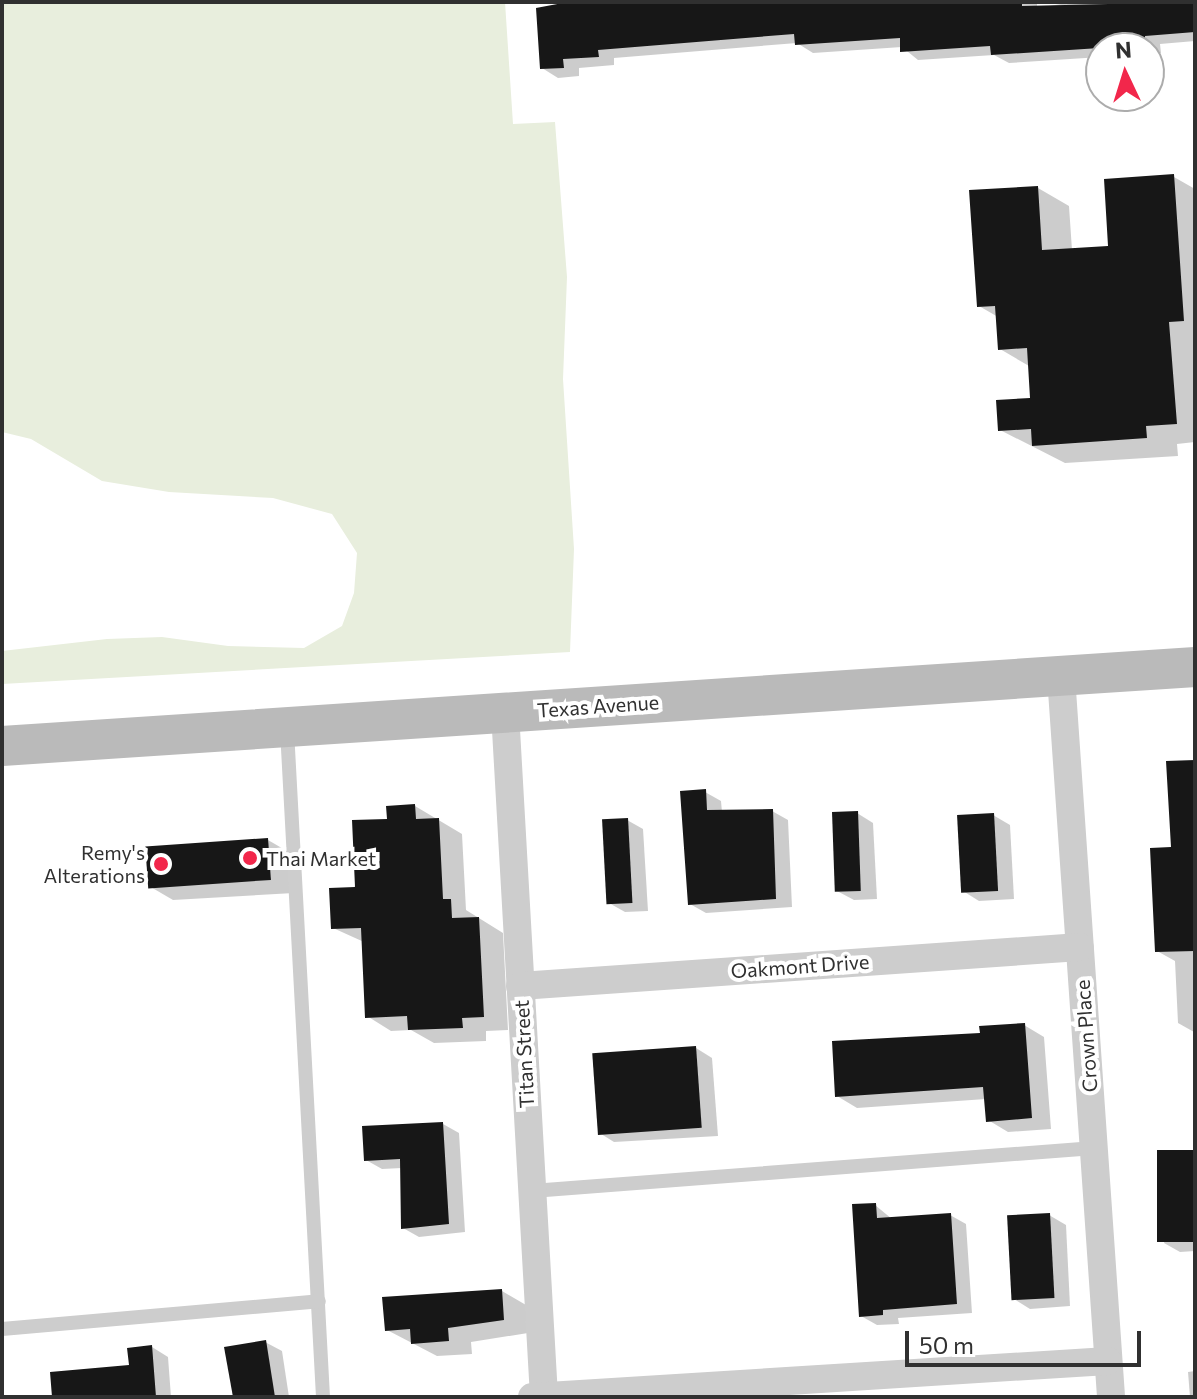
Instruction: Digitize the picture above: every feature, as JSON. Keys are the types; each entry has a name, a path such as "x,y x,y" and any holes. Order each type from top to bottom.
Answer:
{"street":[{"name":"Texas Avenue","path":"2,746 1195,667"},
{"name":"Crown Place","path":"1061,676 1111,1397"},
{"name":"Titan Street","path":"505,712 532,1191 538,1396"},
{"name":"Oakmont Drive","path":"520,986 1080,947"},
{"path":"538,1396 1108,1361"}],"lane":[{"path":"287,727 323,1397"},
{"path":"532,1191 1094,1148"},
{"path":"2,1329 319,1301"}],"green space":[{"path":"2,2 505,2 513,124 555,122 567,277 563,379 574,549 570,652 2,684 2,651 107,639 162,637 228,646 304,648 342,626 354,593 357,553 332,514 273,498 169,492 102,481 31,439 2,432"}],"building":[{"path":"568,2 1022,2 1022,6 1195,2 1195,32 1085,32 1085,49 991,55 990,46 900,52 900,38 795,45 794,34 598,50 599,57 563,59 564,68 540,69 536,8"},
{"path":"1174,174 1184,321 1169,322 1177,424 1146,426 1147,438 1032,446 1031,429 998,431 996,400 1030,398 1027,348 998,350 995,306 977,307 969,190 1038,186 1042,250 1108,246 1104,179"},
{"path":"1195,760 1195,951 1155,952 1150,848 1171,847 1166,761"},
{"path":"706,789 707,810 773,809 776,899 688,905 680,791"},
{"path":"415,804 416,819 439,818 443,899 451,899 452,918 479,917 484,1017 462,1018 463,1028 408,1030 407,1016 365,1018 361,928 331,929 329,888 355,887 352,820 387,819 386,806"},
{"path":"858,811 861,891 835,892 832,812"},
{"path":"994,813 998,891 961,893 957,815"},
{"path":"628,818 632,903 606,904 602,819"},
{"path":"268,838 271,880 148,888 145,847"},
{"path":"1025,1023 1032,1118 986,1122 983,1087 835,1097 832,1041 980,1033 979,1026"},
{"path":"696,1046 702,1128 598,1135 592,1053"},
{"path":"443,1122 449,1224 401,1229 400,1159 364,1161 362,1126"},
{"path":"1157,1150 1195,1150 1195,1242 1157,1242"},
{"path":"876,1203 877,1218 951,1213 957,1304 883,1310 883,1315 859,1317 852,1204"},
{"path":"1050,1213 1054,1298 1012,1300 1007,1215"},
{"path":"502,1289 504,1320 448,1328 449,1341 411,1344 410,1329 385,1331 382,1297"},
{"path":"266,1340 275,1397 233,1397 224,1347"},
{"path":"152,1345 156,1397 52,1397 50,1372 129,1365 127,1348"}],"place":[{"name":"Thai Market","path":"250,858"},
{"name":"Remy's Alterations","path":"161,864"}]}
